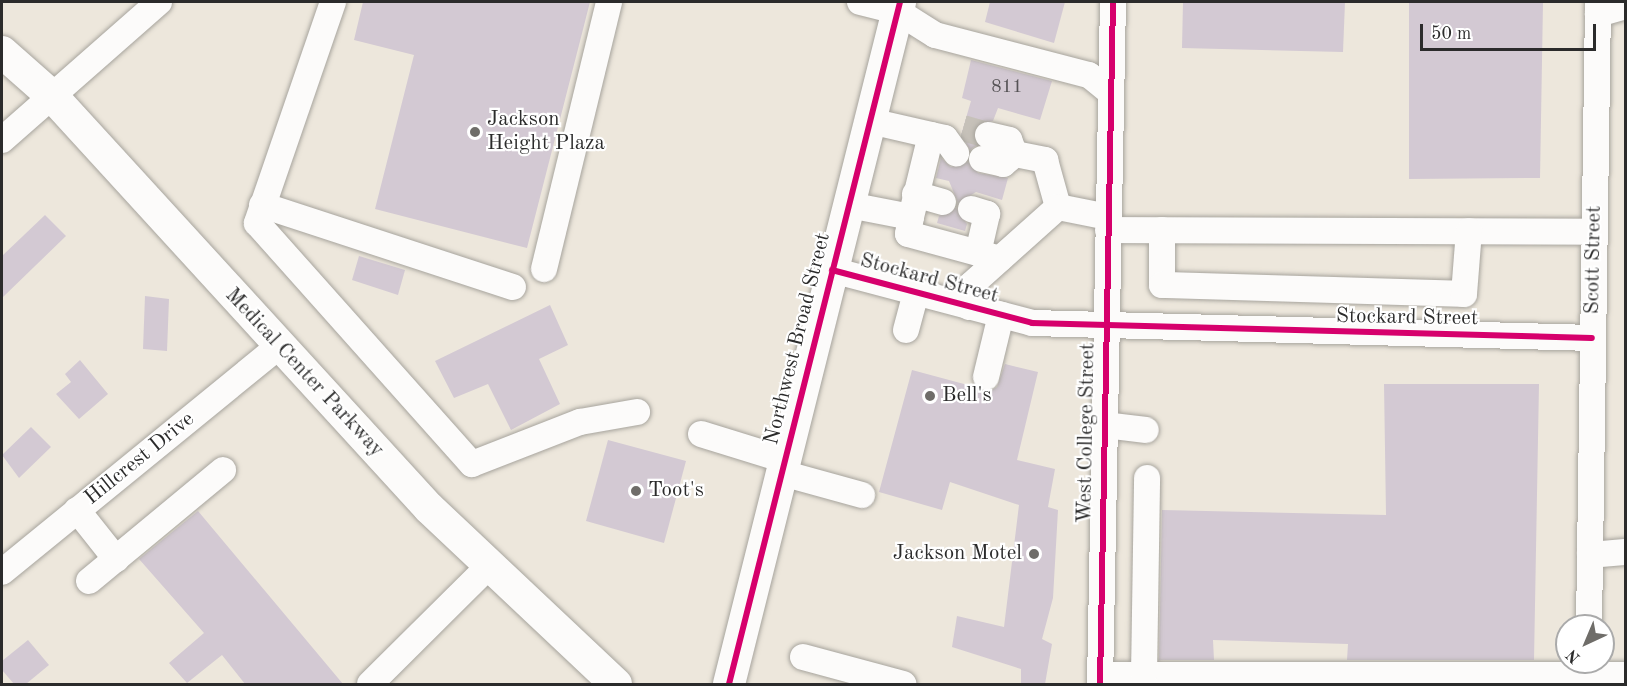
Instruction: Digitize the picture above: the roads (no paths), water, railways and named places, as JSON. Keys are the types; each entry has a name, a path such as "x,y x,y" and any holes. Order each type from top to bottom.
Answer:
{"main road":[{"name":"Northwest Broad Street","path":"729,684 898,6"},
{"name":"Medical Center Parkway","path":"2,52 53,97 279,346 489,567 604,681"}],"street":[{"path":"2,140 159,2"},
{"path":"333,2 257,223 472,464 580,422 637,412"},
{"path":"544,269 609,2"},
{"path":"860,2 898,6 935,35 1089,75 1111,93"},
{"name":"West College Street","path":"1100,680 1113,2"},
{"path":"1598,8 1626,6"},
{"name":"Scott Street","path":"1589,614 1598,8"},
{"path":"870,121 949,138 913,206 908,234 989,256"},
{"path":"985,147 1002,164 1016,154 1044,160 1058,207"},
{"path":"849,205 913,206 943,202"},
{"path":"262,205 513,287"},
{"path":"1058,207 1108,223 1162,230 1594,232"},
{"path":"969,307 972,284 989,256 1058,207"},
{"path":"971,209 987,214 989,256"},
{"path":"1162,230 1162,285 1464,294 1469,231"},
{"name":"Stockard Street","path":"832,270 1001,315 1106,328 1592,338"},
{"path":"906,330 916,293"},
{"path":"986,377 1001,315"},
{"name":"Hillcrest Drive","path":"2,572 279,346"},
{"path":"1104,424 1146,430"},
{"path":"701,434 862,495"},
{"path":"89,581 223,470"},
{"path":"1144,675 1148,478"},
{"path":"77,510 116,559"},
{"path":"1590,555 1626,552"},
{"path":"370,684 489,567"},
{"path":"803,657 903,684"},
{"path":"1100,680 1144,675 1626,675"}],"tunnel":[{"path":"963,128 988,135"}],"place":[{"name":"Jackson Height Plaza","path":"475,132"},
{"name":"Bell's","path":"930,396"},
{"name":"Toot's","path":"636,491"},
{"name":"Jackson Motel","path":"1034,554"}]}
